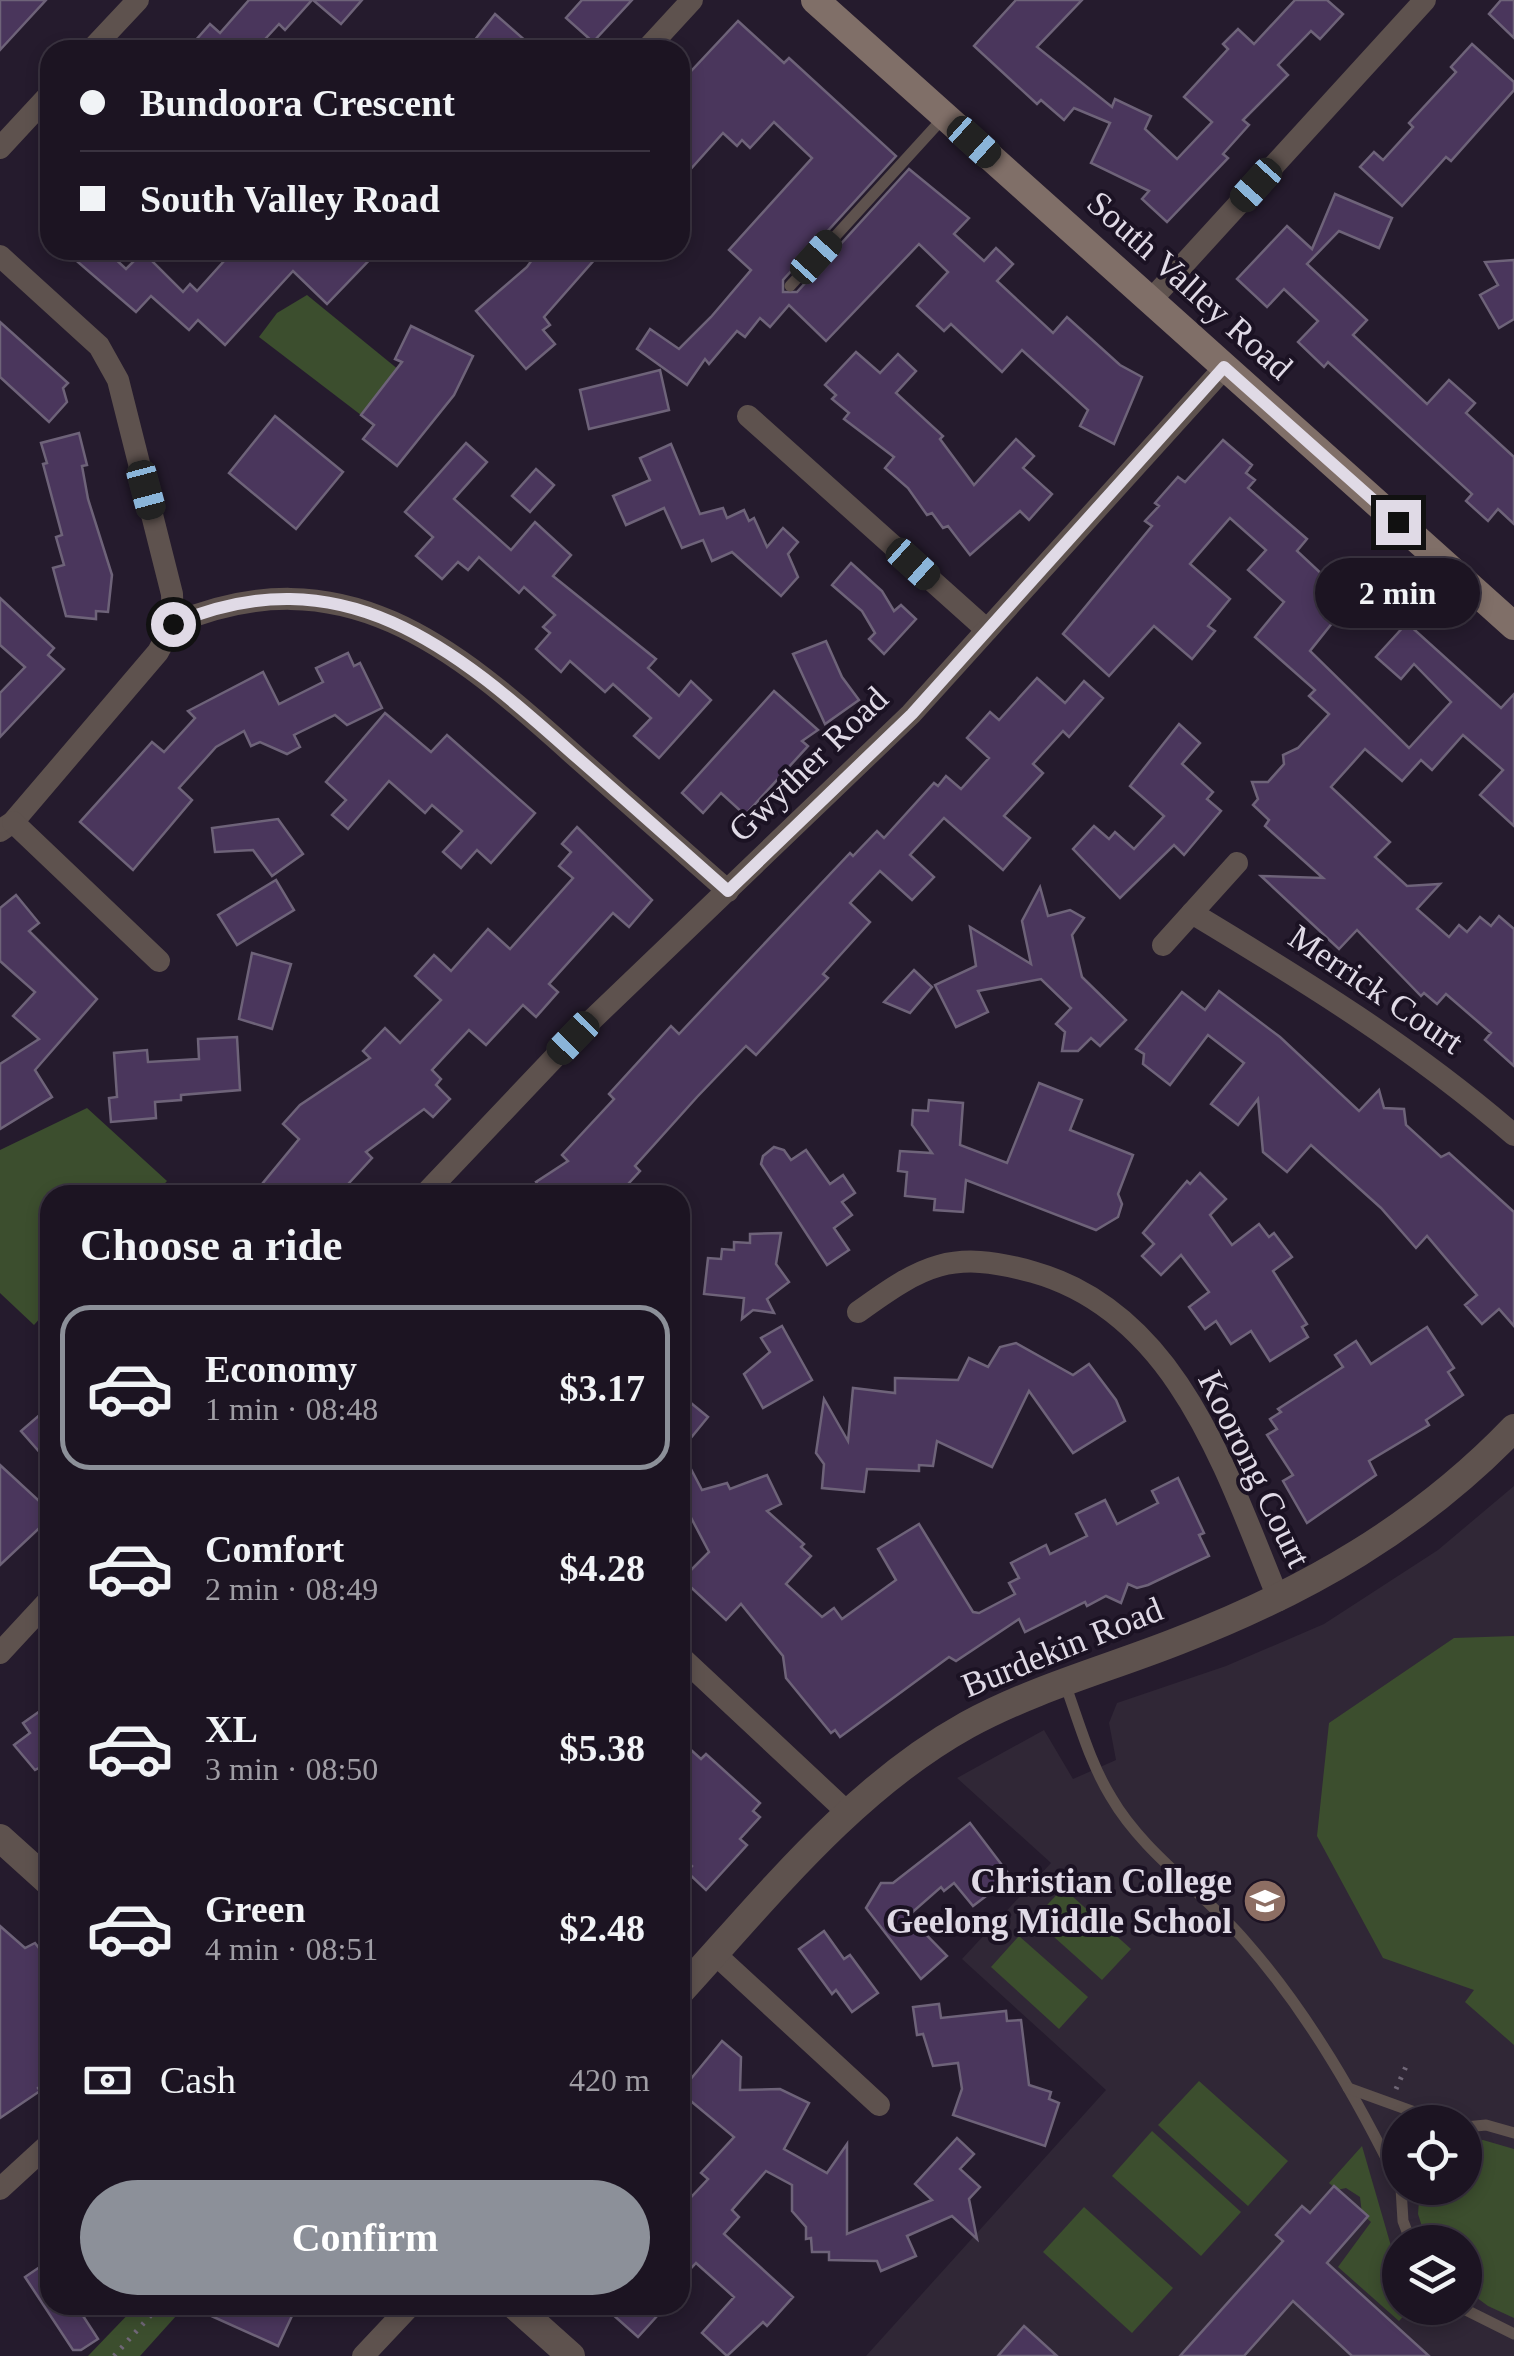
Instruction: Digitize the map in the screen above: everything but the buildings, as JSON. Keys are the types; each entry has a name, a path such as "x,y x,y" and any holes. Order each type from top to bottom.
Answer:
{"main road":[{"name":"South Valley Road","path":"815,0 1514,626"}],"street":[{"path":"100,40 138,0"},
{"path":"655,40 692,0"},
{"path":"1151,300 1412,4"},
{"path":"0,148 40,105"},
{"path":"0,256 98,346 118,380 165,563 173,624 158,652 6,827 159,962"},
{"name":"Gwyther Road","path":"433,1185 573,1038 844,782 988,630 1224,367"},
{"path":"748,416 988,630"},
{"path":"173,624 204,611 304,600 382,616 429,637 507,694 728,891"},
{"path":"1163,945 1237,863"},
{"name":"Merrick Court","path":"1192,913 1357,1012 1466,1092 1514,1135"},
{"name":"Koorong Court","path":"858,1312 922,1269 947,1262 1029,1270 1092,1296 1142,1338 1197,1414 1280,1600"},
{"name":"Burdekin Road","path":"690,1981 848,1813 964,1727 1064,1680 1280,1600 1403,1526 1514,1428"},
{"path":"0,1652 40,1609"},
{"path":"690,1665 848,1813"},
{"path":"0,1838 40,1875"},
{"path":"715,1954 880,2105"},
{"path":"0,2189 40,2152"},
{"path":"363,2356 402,2315"},
{"path":"525,2315 571,2356"}],"lane":[{"path":"790,286 945,116"},
{"path":"1064,1680 1097,1771 1123,1815 1244,1939 1284,1989 1348,2088 1382,2153"},
{"path":"1348,2088 1395,2105"},
{"path":"1482,2125 1514,2133"},
{"path":"1482,2318 1514,2334"}],"path":[{"path":"1395,2092 1408,2062"},
{"path":"114,2356 151,2315"}],"shaded area":[{"name":"Christian College Geelong Middle School","path":"1514,1486 1514,2356 866,2356 1106,2090 962,1959 1051,1863 957,1778 1044,1730 1073,1779 1116,1760 1109,1723 1117,1703 1226,1666 1324,1624 1438,1550"}],"green space":[{"path":"307,295 399,370 361,415 259,337 277,313"},
{"path":"87,1108 167,1181 163,1185 40,1185 40,1318 34,1325 0,1293 0,1150"},
{"path":"1514,1636 1514,2045 1465,2002 1474,1990 1383,1958 1317,1836 1329,1723 1454,1638"},
{"path":"1063,1888 1131,1949 1102,1980 1034,1919"},
{"path":"1019,1936 1088,1997 1059,2029 991,1967"},
{"path":"1199,2081 1288,2161 1248,2206 1158,2125"},
{"path":"1152,2131 1241,2212 1201,2256 1112,2176"},
{"path":"1482,2140 1514,2149 1514,2318 1482,2302 1482,2225 1422,2225 1418,2214 1419,2205 1482,2205"},
{"path":"1362,2146 1385,2225 1382,2306 1338,2267 1371,2222 1362,2214 1360,2197 1346,2188 1337,2190 1329,2183"},
{"path":"1084,2207 1173,2288 1132,2333 1043,2252"},
{"path":"127,2315 177,2315 140,2356 88,2356"}],"place":[{"name":"Christian College Geelong Middle School","path":"1265,1901"}],"route":[{"path":"173,624 204,611 304,600 382,616 429,637 507,694 728,891 912,714 1224,367 1398,522"}]}
